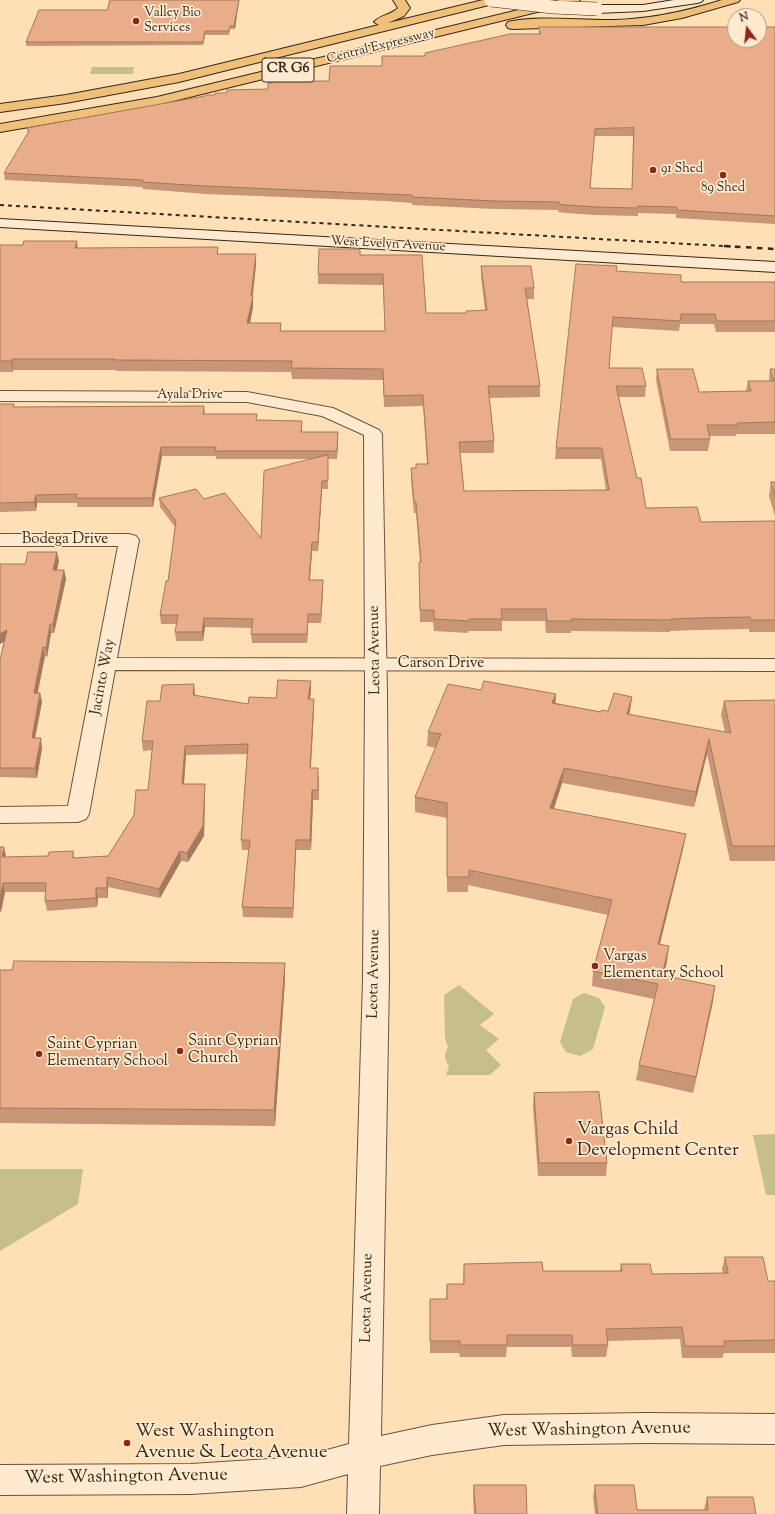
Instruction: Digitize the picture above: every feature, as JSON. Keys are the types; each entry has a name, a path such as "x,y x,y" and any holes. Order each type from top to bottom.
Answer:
{"highway":[{"path":"317,44 397,15 404,8 399,0"},
{"name":"Central Expressway","path":"0,108 66,99 179,78 497,0"},
{"name":"Central Expressway","path":"0,128 157,101 574,0"},
{"path":"398,43 446,37 515,24 612,23 646,21 691,13 734,0"}],"street":[{"path":"491,0 553,8 597,9 643,8 697,0"},
{"name":"West Evelyn Avenue","path":"0,223 775,267"},
{"name":"Ayala Drive","path":"0,396 247,396 327,412 374,434"},
{"name":"Leota Avenue","path":"363,1514 376,979 374,434"},
{"name":"Bodega Drive","path":"0,540 129,540"},
{"name":"Jacinto Way","path":"0,815 78,814 129,540"},
{"name":"Carson Drive","path":"106,664 376,663 775,665"},
{"name":"West Washington Avenue","path":"0,1480 191,1479 301,1472 364,1455 432,1440 504,1430 647,1428 775,1429"}],"shaded area":[{"path":"92,67 134,67 133,74 90,74"},
{"path":"459,985 494,1014 480,1025 499,1039 486,1050 501,1065 490,1075 446,1075 449,1066 445,1056 448,1047 445,1038 444,995"},
{"path":"584,993 599,998 605,1007 593,1049 580,1056 566,1052 560,1042 573,999"},
{"path":"775,1134 775,1195 766,1195 753,1135"},
{"path":"0,1169 83,1169 78,1204 0,1251"}],"building":[{"name":"Valley Bio Services","path":"110,0 239,0 234,26 230,26 229,31 205,31 203,42 26,42 39,10 107,10"},
{"path":"539,27 727,27 727,48 767,48 767,27 775,27 775,216 677,210 677,207 596,207 566,205 559,204 559,202 412,197 412,195 205,186 142,182 143,180 4,173 29,131 27,128 206,95 215,95 215,93 226,93 227,90 268,89 268,83 272,83 272,81 329,81 330,66 382,66 382,56 425,56 425,53 510,34 540,34","holes":["634,128 632,189 590,188 595,129"]},
{"path":"24,241 77,241 75,248 218,247 217,254 256,254 251,296 253,296 247,323 281,323 280,331 385,331 383,274 318,274 319,249 360,249 360,255 422,255 426,313 466,313 466,311 487,310 481,266 531,266 534,288 525,288 540,386 488,386 494,441 459,442 464,491 609,490 602,448 556,448 576,264 617,266 616,271 681,275 681,282 775,282 775,321 717,321 715,314 681,314 680,321 613,317 609,368 642,368 646,386 616,386 637,478 641,478 646,508 697,507 701,522 775,521 775,620 751,620 750,617 671,619 672,620 571,619 572,621 547,621 546,609 501,609 502,619 469,619 469,621 434,619 434,610 420,610 419,562 421,562 416,502 414,502 411,468 416,468 416,464 428,464 423,395 384,396 383,369 291,368 292,361 12,359 11,361 0,361 0,245 23,245"},
{"path":"657,369 693,369 699,392 751,391 748,381 774,381 770,369 775,369 775,422 737,423 738,425 707,425 710,439 671,439"},
{"path":"0,404 14,404 13,407 204,406 203,414 257,414 256,420 302,421 301,432 338,432 337,451 215,451 216,447 161,447 152,498 76,498 77,494 36,495 34,502 0,503"},
{"path":"328,455 328,480 322,481 318,542 312,542 309,580 323,580 321,614 308,614 307,634 251,634 253,619 204,618 202,632 175,632 178,615 160,615 166,581 168,581 176,521 159,498 196,489 204,499 225,493 261,538 264,471"},
{"path":"771,482 775,482 775,494"},
{"path":"28,552 57,552 53,570 64,570 53,624 50,624 46,648 43,647 34,693 40,693 32,738 41,738 35,768 0,768 0,660 7,630 0,634 0,564 25,564"},
{"path":"278,680 311,681 308,699 314,699 310,768 318,768 318,790 312,790 310,840 296,840 293,908 242,907 250,840 241,840 248,744 185,746 182,784 205,784 203,826 187,853 180,851 159,889 107,877 107,888 96,888 96,898 45,901 46,883 3,883 0,898 0,847 4,847 2,857 48,856 49,852 73,851 73,858 108,856 134,815 136,790 148,790 153,741 142,741 147,701 160,701 162,685 194,684 193,695 248,704 249,697 276,698"},
{"path":"484,681 556,694 552,703 601,712 602,710 608,711 614,693 632,697 627,714 731,733 724,701 775,700 775,846 732,846 709,739 696,792 564,768 550,808 686,834 658,944 669,946 662,975 715,986 696,1077 639,1065 658,984 593,971 612,900 469,870 469,877 447,877 447,803 415,797 441,734 428,732 448,684 481,690"},
{"name":"Saint Cyprian Church","path":"14,961 285,963 274,1110 0,1108 0,970 12,970"},
{"name":"Vargas Child Development Center","path":"599,1092 607,1163 539,1163 534,1093"},
{"path":"725,1257 763,1257 768,1281 775,1281 775,1340 724,1341 725,1346 685,1346 682,1327 606,1329 608,1345 573,1345 572,1335 507,1335 507,1345 460,1345 460,1341 430,1341 430,1299 447,1299 447,1284 464,1284 464,1264 542,1262 543,1271 622,1271 621,1264 650,1264 652,1274 728,1273"},
{"path":"474,1485 526,1485 527,1514 476,1514"},
{"path":"595,1485 634,1485 637,1510 708,1510 707,1497 753,1497 756,1514 598,1514"}],"railway":[{"path":"0,205 741,247"},
{"path":"724,246 741,247"},
{"path":"741,247 775,249"}],"place":[{"name":"Valley Bio Services","path":"136,21"},
{"name":"91 Shed","path":"653,170"},
{"name":"89 Shed","path":"723,175"},
{"name":"Vargas Elementary School","path":"595,966"},
{"name":"Saint Cyprian Church","path":"180,1051"},
{"name":"Saint Cyprian Elementary School","path":"39,1054"},
{"name":"Vargas Child Development Center","path":"569,1141"},
{"name":"West Washington Avenue & Leota Avenue","path":"127,1443"}]}
